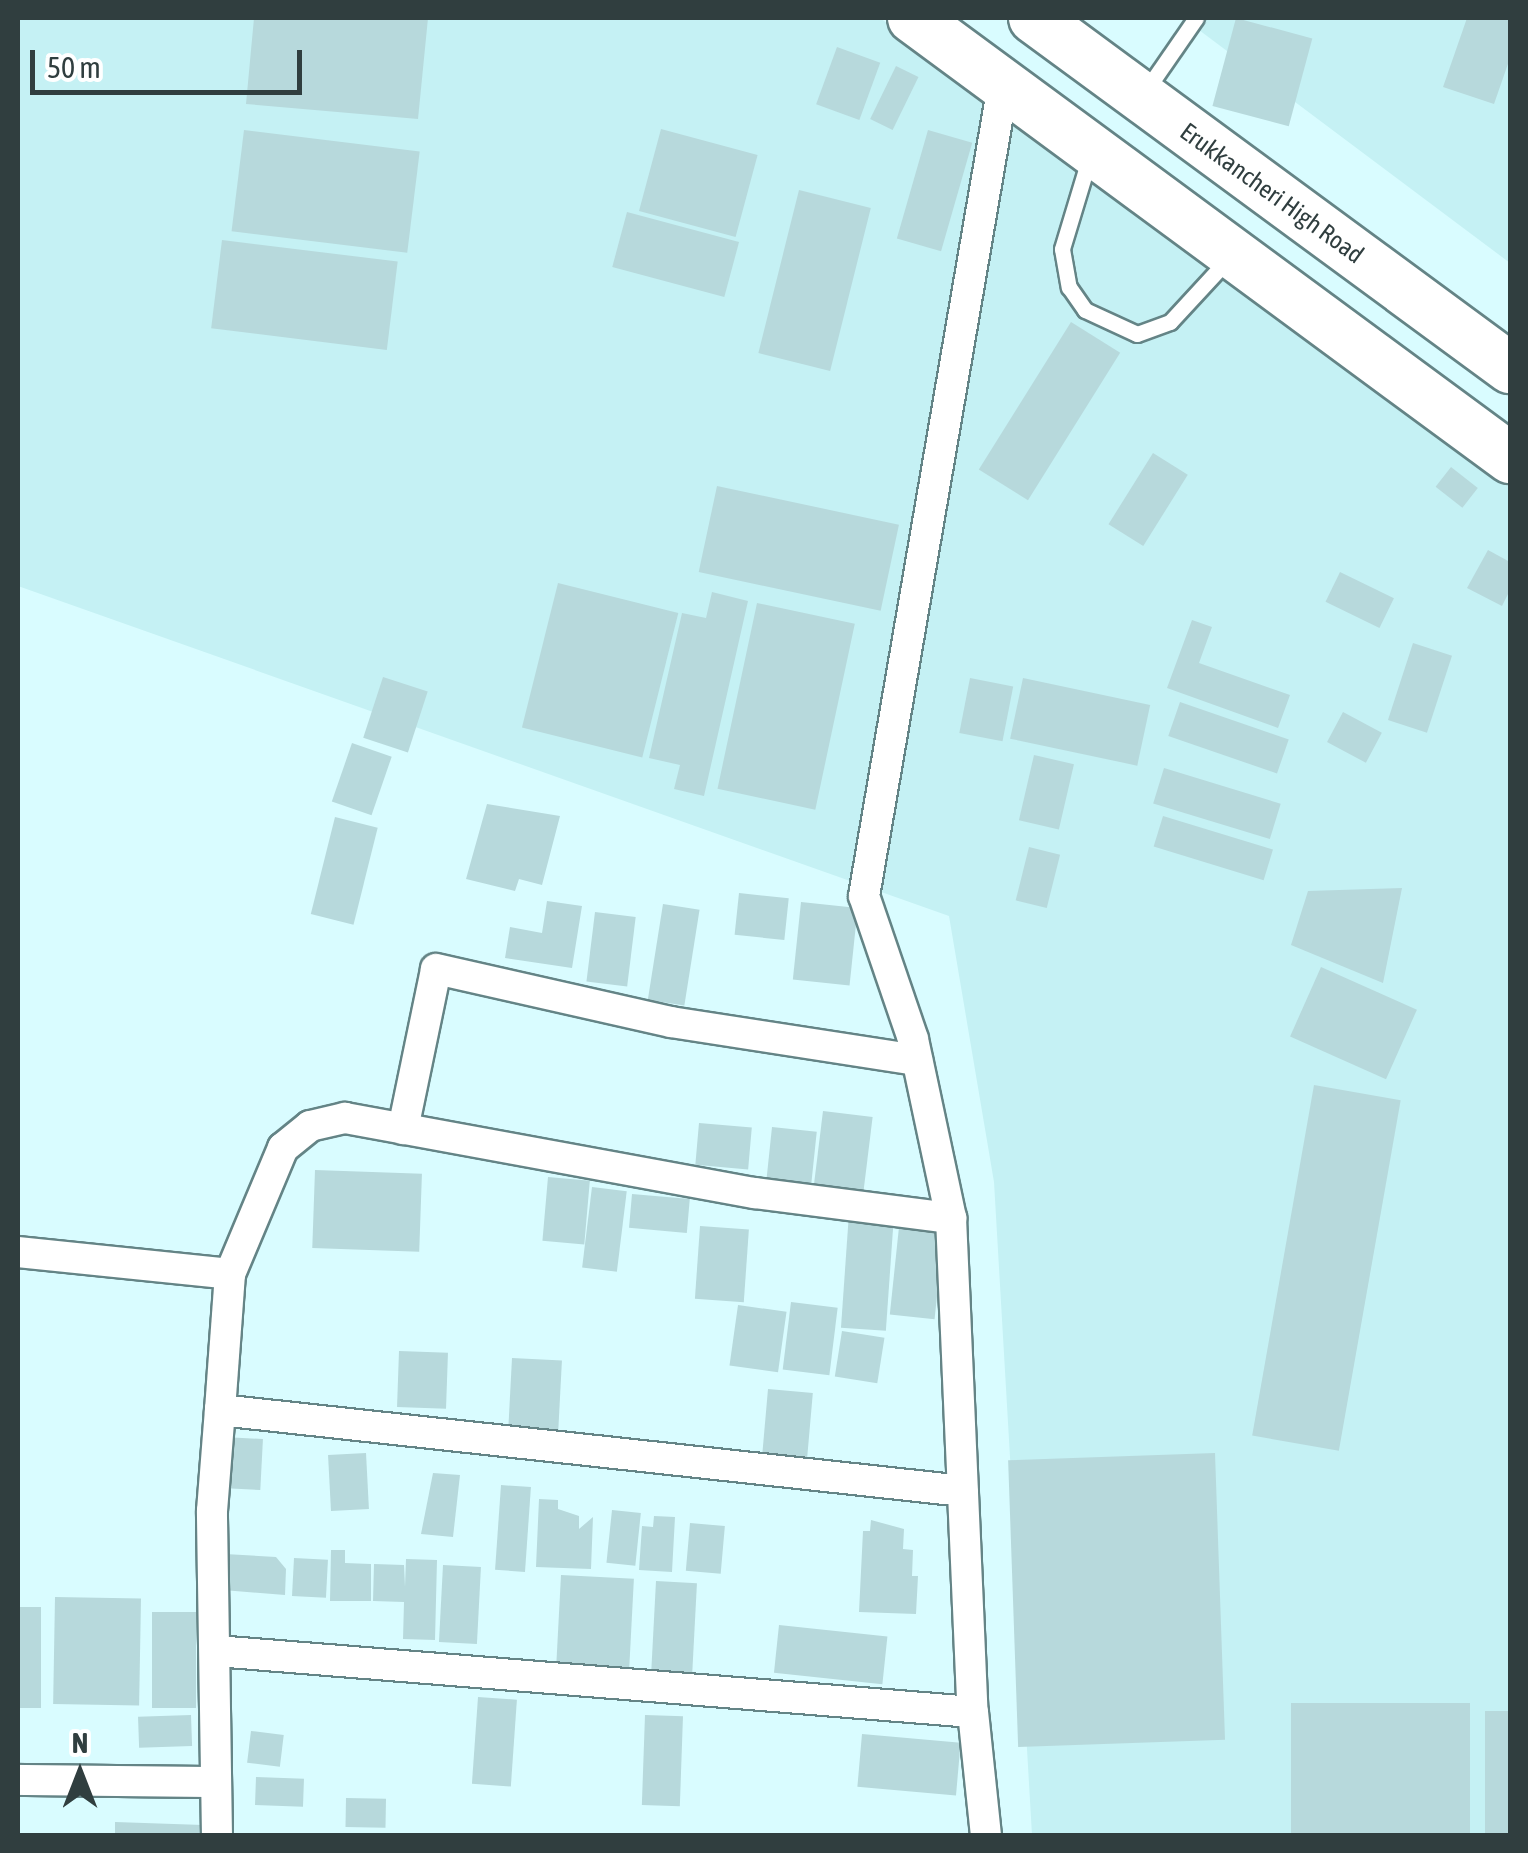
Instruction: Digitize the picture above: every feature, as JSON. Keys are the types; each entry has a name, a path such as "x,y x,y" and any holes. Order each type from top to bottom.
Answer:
{"main road":[{"path":"914,18 1510,458"},
{"name":"Erukkancheri High Road","path":"1034,18 1510,368"}],"street":[{"path":"986,1836 972,1712 951,1218 917,1060 864,896 1003,85"},
{"path":"403,1129 436,970 671,1022 917,1060"},
{"path":"216,1836 212,1511 230,1274 295,1134 345,1118 755,1193 951,1218"},
{"path":"18,1252 230,1274"},
{"path":"220,1410 963,1491"},
{"path":"216,1651 972,1712"},
{"path":"18,1780 216,1782"}],"lane":[{"path":"1141,96 1196,18"},
{"path":"1092,150 1062,249 1068,287 1085,310 1137,334 1154,328 1205,292 1232,254"}],"shaded area":[{"path":"18,18 880,18 1510,475 1510,1835 1032,1835 994,1182 949,916 18,586"},
{"path":"1183,18 1510,18 1510,263"}],"building":[{"path":"254,18 428,18 418,119 246,104"},
{"path":"1236,18 1312,38 1289,126 1212,106"},
{"path":"1467,18 1510,18 1510,58 1494,104 1443,87"},
{"path":"837,47 880,63 859,120 816,104"},
{"path":"896,66 918,77 893,130 870,119"},
{"path":"661,129 758,155 736,237 639,211"},
{"path":"244,130 420,152 407,253 232,231"},
{"path":"928,130 972,143 941,251 897,239"},
{"path":"799,190 871,208 830,371 758,353"},
{"path":"627,212 739,242 724,297 612,267"},
{"path":"222,240 398,262 387,350 211,328"},
{"path":"1071,322 1120,353 1028,500 979,470"},
{"path":"1153,453 1188,475 1143,546 1108,524"},
{"path":"1451,467 1478,488 1462,508 1436,487"},
{"path":"717,486 899,525 881,611 699,572"},
{"path":"1488,550 1510,562 1510,590 1502,606 1467,588"},
{"path":"1340,572 1394,598 1379,628 1326,602"},
{"path":"558,583 678,613 642,758 522,728"},
{"path":"712,592 748,601 704,796 674,789 680,765 649,758 682,613 706,618"},
{"path":"757,603 855,624 815,810 717,789"},
{"path":"1192,620 1212,627 1199,663 1290,695 1278,728 1167,688"},
{"path":"1413,643 1452,656 1427,733 1388,720"},
{"path":"383,677 428,692 408,752 363,738"},
{"path":"970,678 1013,686 1003,741 959,733"},
{"path":"1023,678 1150,705 1137,766 1010,739"},
{"path":"1180,702 1289,739 1277,773 1168,736"},
{"path":"1343,712 1382,733 1366,763 1327,742"},
{"path":"352,743 392,757 372,815 332,802"},
{"path":"1034,755 1074,764 1059,830 1019,820"},
{"path":"1164,768 1281,804 1270,839 1153,803"},
{"path":"487,804 560,816 542,885 519,879 515,891 466,879"},
{"path":"1163,816 1273,850 1264,880 1154,847"},
{"path":"335,817 378,828 354,925 311,914"},
{"path":"1029,847 1060,855 1047,908 1016,900"},
{"path":"1402,888 1383,983 1291,945 1308,891"},
{"path":"739,893 789,898 784,940 735,935"},
{"path":"547,901 582,906 572,968 505,958 510,927 542,933"},
{"path":"801,902 858,908 850,986 793,980"},
{"path":"663,904 700,910 684,1006 648,1000"},
{"path":"595,912 636,917 627,986 586,981"},
{"path":"1321,967 1417,1010 1386,1079 1290,1036"},
{"path":"1314,1085 1401,1100 1339,1451 1252,1436"},
{"path":"823,1111 873,1117 863,1195 813,1188"},
{"path":"699,1123 752,1128 748,1169 695,1165"},
{"path":"772,1127 817,1132 811,1184 766,1180"},
{"path":"315,1170 422,1174 419,1252 312,1248"},
{"path":"548,1177 590,1181 584,1244 542,1241"},
{"path":"592,1187 627,1191 617,1272 582,1267"},
{"path":"632,1194 690,1199 687,1233 629,1228"},
{"path":"849,1213 894,1216 886,1331 841,1328"},
{"path":"700,1226 749,1229 744,1302 695,1299"},
{"path":"899,1227 944,1232 935,1319 890,1315"},
{"path":"791,1302 838,1308 829,1375 783,1369"},
{"path":"738,1305 787,1312 778,1372 730,1365"},
{"path":"842,1331 884,1338 877,1383 835,1376"},
{"path":"399,1351 448,1353 446,1409 397,1407"},
{"path":"512,1358 562,1361 558,1439 508,1436"},
{"path":"768,1389 813,1393 807,1459 762,1455"},
{"path":"224,1437 263,1439 260,1490 221,1488"},
{"path":"366,1453 369,1509 331,1511 328,1455"},
{"path":"1215,1453 1225,1740 1018,1747 1008,1460"},
{"path":"433,1473 460,1475 453,1537 421,1534"},
{"path":"501,1485 531,1487 525,1572 495,1570"},
{"path":"539,1499 558,1500 558,1509 579,1516 579,1529 593,1517 591,1569 536,1567"},
{"path":"612,1510 641,1513 635,1566 606,1563"},
{"path":"654,1516 675,1517 672,1572 639,1570 642,1526 653,1527"},
{"path":"871,1520 904,1529 903,1549 913,1550 912,1576 918,1576 916,1614 859,1612 863,1531 870,1531"},
{"path":"690,1523 725,1526 721,1574 686,1571"},
{"path":"331,1550 345,1550 345,1563 371,1564 371,1601 330,1601"},
{"path":"225,1554 276,1557 286,1569 285,1595 223,1590"},
{"path":"294,1558 328,1560 326,1598 292,1596"},
{"path":"406,1559 437,1560 435,1640 403,1639 404,1602 373,1601 374,1564 404,1565 405,1587"},
{"path":"443,1565 481,1567 477,1644 439,1642"},
{"path":"561,1575 634,1579 629,1673 556,1669"},
{"path":"656,1581 697,1583 692,1679 651,1677"},
{"path":"55,1597 141,1599 139,1705 53,1704"},
{"path":"18,1607 41,1607 41,1708 18,1708"},
{"path":"152,1612 196,1612 196,1708 152,1708"},
{"path":"779,1625 887,1636 882,1684 774,1673"},
{"path":"478,1697 517,1700 511,1787 472,1784"},
{"path":"1291,1703 1470,1703 1470,1836 1291,1836"},
{"path":"1485,1711 1510,1711 1510,1836 1485,1836"},
{"path":"191,1715 192,1746 139,1748 138,1717"},
{"path":"645,1715 683,1716 680,1806 642,1805"},
{"path":"251,1731 284,1735 280,1767 247,1763"},
{"path":"862,1734 961,1743 956,1795 857,1787"},
{"path":"256,1777 304,1779 303,1807 255,1805"},
{"path":"346,1798 386,1799 385,1828 345,1827"},
{"path":"115,1822 203,1825 202,1836 115,1836"}]}
